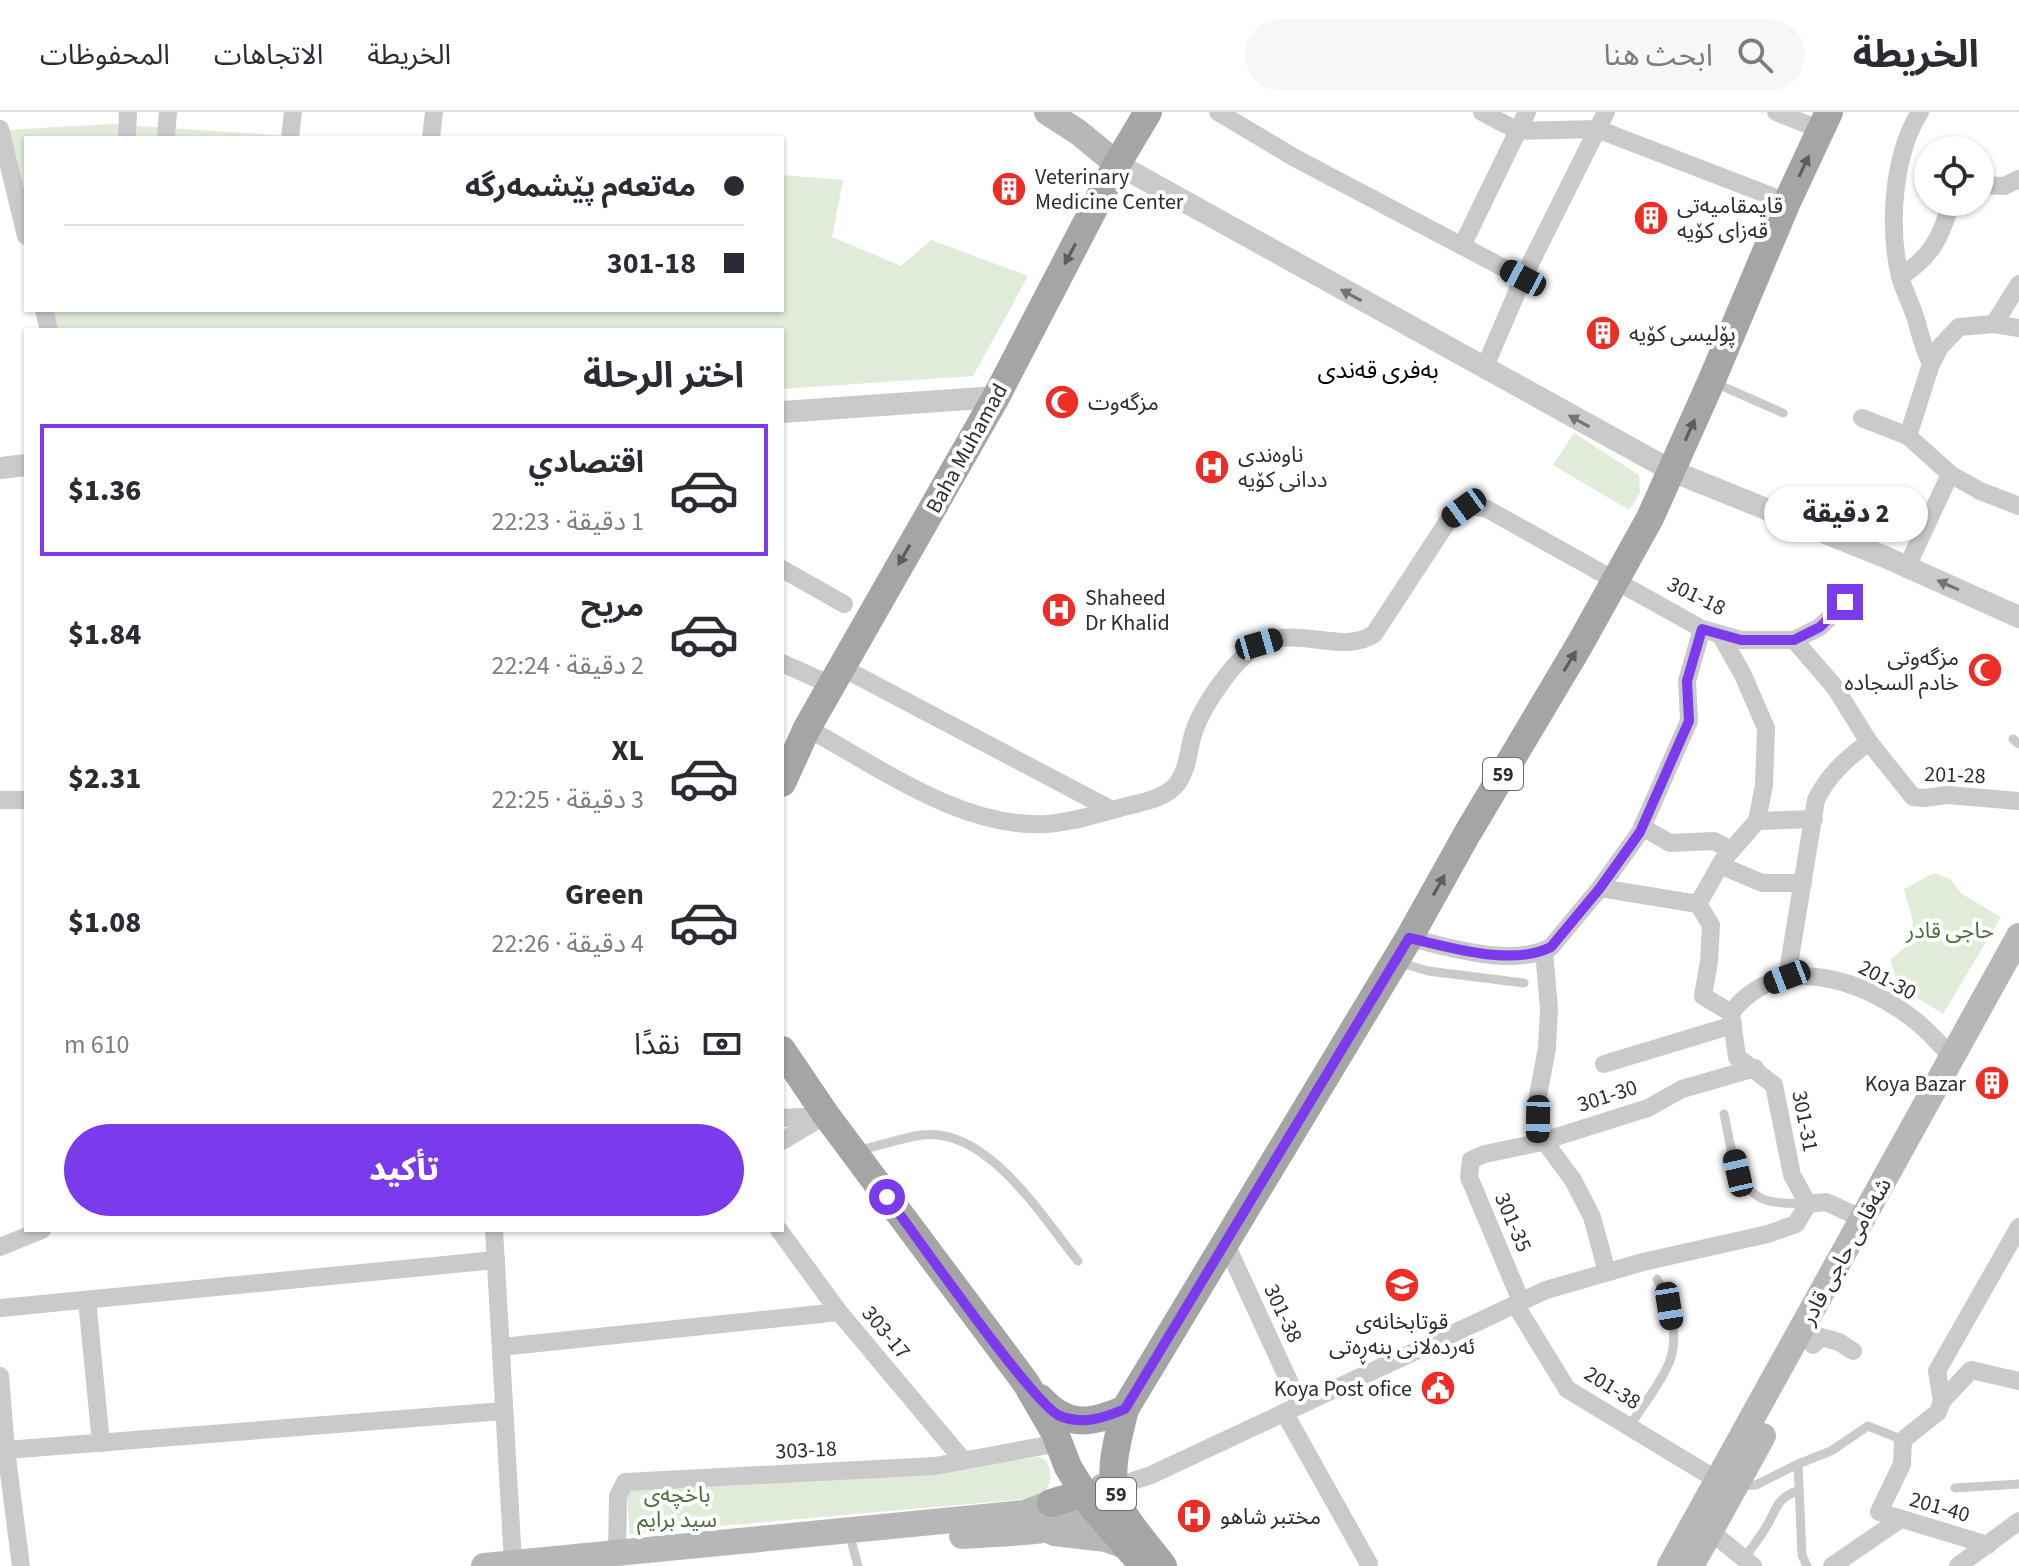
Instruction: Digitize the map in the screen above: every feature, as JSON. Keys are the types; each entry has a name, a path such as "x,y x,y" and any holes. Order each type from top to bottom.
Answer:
{"main road":[{"path":"1047,112 1078,132 1117,164"},
{"name":"Baha Muhamad","path":"784,774 836,676 996,397 1117,164 1148,112"},
{"name":"59","path":"1113,1516 1114,1451 1125,1409 1402,950 1650,518 1825,121"},
{"name":"شەقامی حاجی قادر","path":"1691,1566 1710,1531 1726,1483 1863,1219 2019,936"},
{"name":"شەقامی حاجی قادر","path":"1670,1566 1813,1345 2019,973"},
{"name":"59","path":"784,1053 853,1152 1026,1383 1064,1455 1113,1516 1163,1566"},
{"path":"1026,1383 1056,1416 1081,1421 1105,1418 1125,1409"},
{"path":"484,1566 1025,1513 1051,1503 1062,1494 1069,1483 1064,1455"},
{"path":"1051,1503 1113,1516"},
{"path":"739,1543 855,1555 1075,1525 1087,1517 1113,1516"},
{"path":"1034,1531 1106,1539 1113,1516"}],"street":[{"path":"127,135 128,112"},
{"path":"166,136 168,112"},
{"path":"290,136 293,112"},
{"path":"431,136 434,112"},
{"path":"1218,112 1295,158 1523,278"},
{"path":"1482,112 1518,131 1597,129 1787,202"},
{"path":"1462,246 1527,112"},
{"path":"1484,369 1523,278 1606,112"},
{"path":"1776,112 1825,121"},
{"path":"1920,112 1908,132 1892,226 1900,277 1917,322 1921,346 1931,364"},
{"path":"0,129 24,228"},
{"path":"1117,164 1672,471 1907,567 2019,617"},
{"path":"1994,186 2004,186 2019,179"},
{"path":"1900,277 1915,268 1940,238 1947,216"},
{"path":"1994,324 2019,284"},
{"path":"1908,436 1931,364 1940,347 1959,327 1994,324 2019,328"},
{"path":"784,412 996,397"},
{"path":"1862,418 1908,436 1950,474 1980,491 2019,506"},
{"path":"0,468 24,465"},
{"path":"1907,567 1950,474"},
{"name":"301-18","path":"1112,810 1160,796 1177,783 1183,774 1192,736 1213,693 1244,655 1259,644 1278,638 1304,637 1342,642 1364,641 1374,634 1450,518 1464,508 1475,506 1487,509 1711,631 1741,640 1794,640"},
{"path":"784,570 844,604"},
{"path":"1794,640 1820,627 1845,602"},
{"path":"1402,950 1504,955 1544,951 1551,947 1600,888 1642,827 1689,721 1687,681 1711,631 1743,675 1766,728 1764,785 1757,821 1726,858 1698,904"},
{"name":"201-28","path":"1794,640 1834,686 1869,742 1913,797 1947,795 2019,801"},
{"path":"784,663 836,676 1112,810"},
{"path":"807,728 949,806 980,817 1014,824 1047,824 1112,810"},
{"path":"1604,1064 1732,1019 1743,997 1787,977 1816,800 1824,783 1849,756 1869,742"},
{"path":"0,800 24,800"},
{"path":"1757,821 1814,819"},
{"path":"1642,827 1670,843 1714,841 1726,858 1762,883 1803,883"},
{"path":"1600,888 1698,904 1711,925 1703,996 1732,1019"},
{"path":"1544,951 1548,1022 1547,1048 1538,1096 1541,1142 1573,1180 1592,1217 1607,1272"},
{"name":"201-30","path":"1787,977 1827,977 1856,985 1916,1022 1953,1057"},
{"name":"301-31","path":"1732,1019 1737,1057 1774,1085 1792,1175 1808,1204"},
{"name":"301-30","path":"1471,1160 1541,1142 1648,1108 1682,1089 1755,1068"},
{"path":"784,1118 826,1115"},
{"path":"784,1140 826,1115"},
{"name":"301-35","path":"1471,1160 1469,1177 1518,1303"},
{"path":"1113,1516 1151,1475 1546,1290 1643,1262 1768,1234 1796,1224 1808,1204 1826,1202 1863,1219"},
{"path":"1942,1401 1937,1371 2019,1227"},
{"path":"0,1247 37,1232"},
{"path":"494,1232 513,1562"},
{"name":"303-17","path":"780,1232 839,1312 963,1460"},
{"name":"301-38","path":"1225,1242 1292,1408 1369,1564"},
{"path":"0,1308 496,1260"},
{"path":"87,1300 101,1443"},
{"name":"201-38","path":"1518,1303 1567,1389 1726,1483"},
{"path":"501,1347 839,1312"},
{"path":"1813,1345 1821,1337 1839,1342 1853,1351"},
{"path":"1903,1440 1938,1412 1942,1401 1971,1370 2019,1381"},
{"path":"0,1376 5,1458 21,1566"},
{"path":"5,1458 101,1443 504,1411"},
{"name":"201-40","path":"1903,1440 1902,1464 1879,1512 1988,1545"},
{"name":"303-18","path":"617,1552 618,1496 625,1482 935,1466 963,1460 1064,1455"},
{"path":"1832,1566 1899,1520"},
{"path":"1958,1566 2019,1521"},
{"path":"1710,1531 1748,1562"}],"lane":[{"path":"1711,382 1783,413"},
{"path":"1402,950 1428,971 1524,983"},
{"path":"1724,1114 1738,1173 1750,1192 1768,1200 1808,1204"},
{"path":"853,1152 925,1134 964,1141 999,1163 1078,1261"},
{"path":"1630,1426 1669,1363 1673,1349 1669,1306 1657,1279"},
{"path":"1726,1483 1756,1485 1831,1451 1868,1426 1903,1440"},
{"path":"1798,1464 1802,1555 1807,1566"},
{"path":"1955,1488 2019,1484"},
{"path":"1748,1562 1776,1505 1799,1490"}],"green space":[{"path":"110,124 287,136 24,136 24,206 5,130"},
{"path":"784,175 843,180 832,237 901,266 931,240 1028,276 973,376 784,389 784,328 54,328 50,312 784,312"},
{"path":"1574,433 1639,475 1640,493 1629,510 1553,465"},
{"name":"حاجی قادر","path":"1934,873 1950,879 1962,894 2001,917 1943,1014 1899,986 1890,960 1911,942 1913,921 1904,889"},
{"name":"باخچه‌ی سید برایم","path":"1039,1457 1047,1461 1050,1477 1046,1491 1037,1498 630,1534 626,1487 967,1467"}],"place":[{"name":"Veterinary Medicine Center","path":"1009,189"},
{"name":"قایمقامیه‌تی قه‌زای كۆیه‌","path":"1651,218"},
{"name":"پۆلیسی كۆیه‌","path":"1603,333"},
{"name":"مزگه‌وت","path":"1062,402"},
{"name":"ناوەندی ددانی کۆیە","path":"1212,467"},
{"name":"Shaheed Dr Khalid","path":"1059,610"},
{"name":"مزگه‌وتی خادم السجاده","path":"1985,670"},
{"name":"Koya Bazar","path":"1992,1083"},
{"name":"قوتابخانه‌ی ئه‌رده‌لانی بنه‌ڕه‌تی","path":"1402,1285"},
{"name":"Koya Post ofice","path":"1438,1388"},
{"name":"مختبر شاهو","path":"1194,1516"}],"district":[{"name":"بەفری قەندی","path":"1378,370"}],"route":[{"path":"887,1197 1026,1383 1056,1416 1081,1421 1105,1418 1125,1409 1409,938 1478,953 1504,955 1544,951 1551,947 1600,888 1640,832 1689,721 1687,681 1702,629 1741,640 1794,640 1820,627 1845,602"}]}
